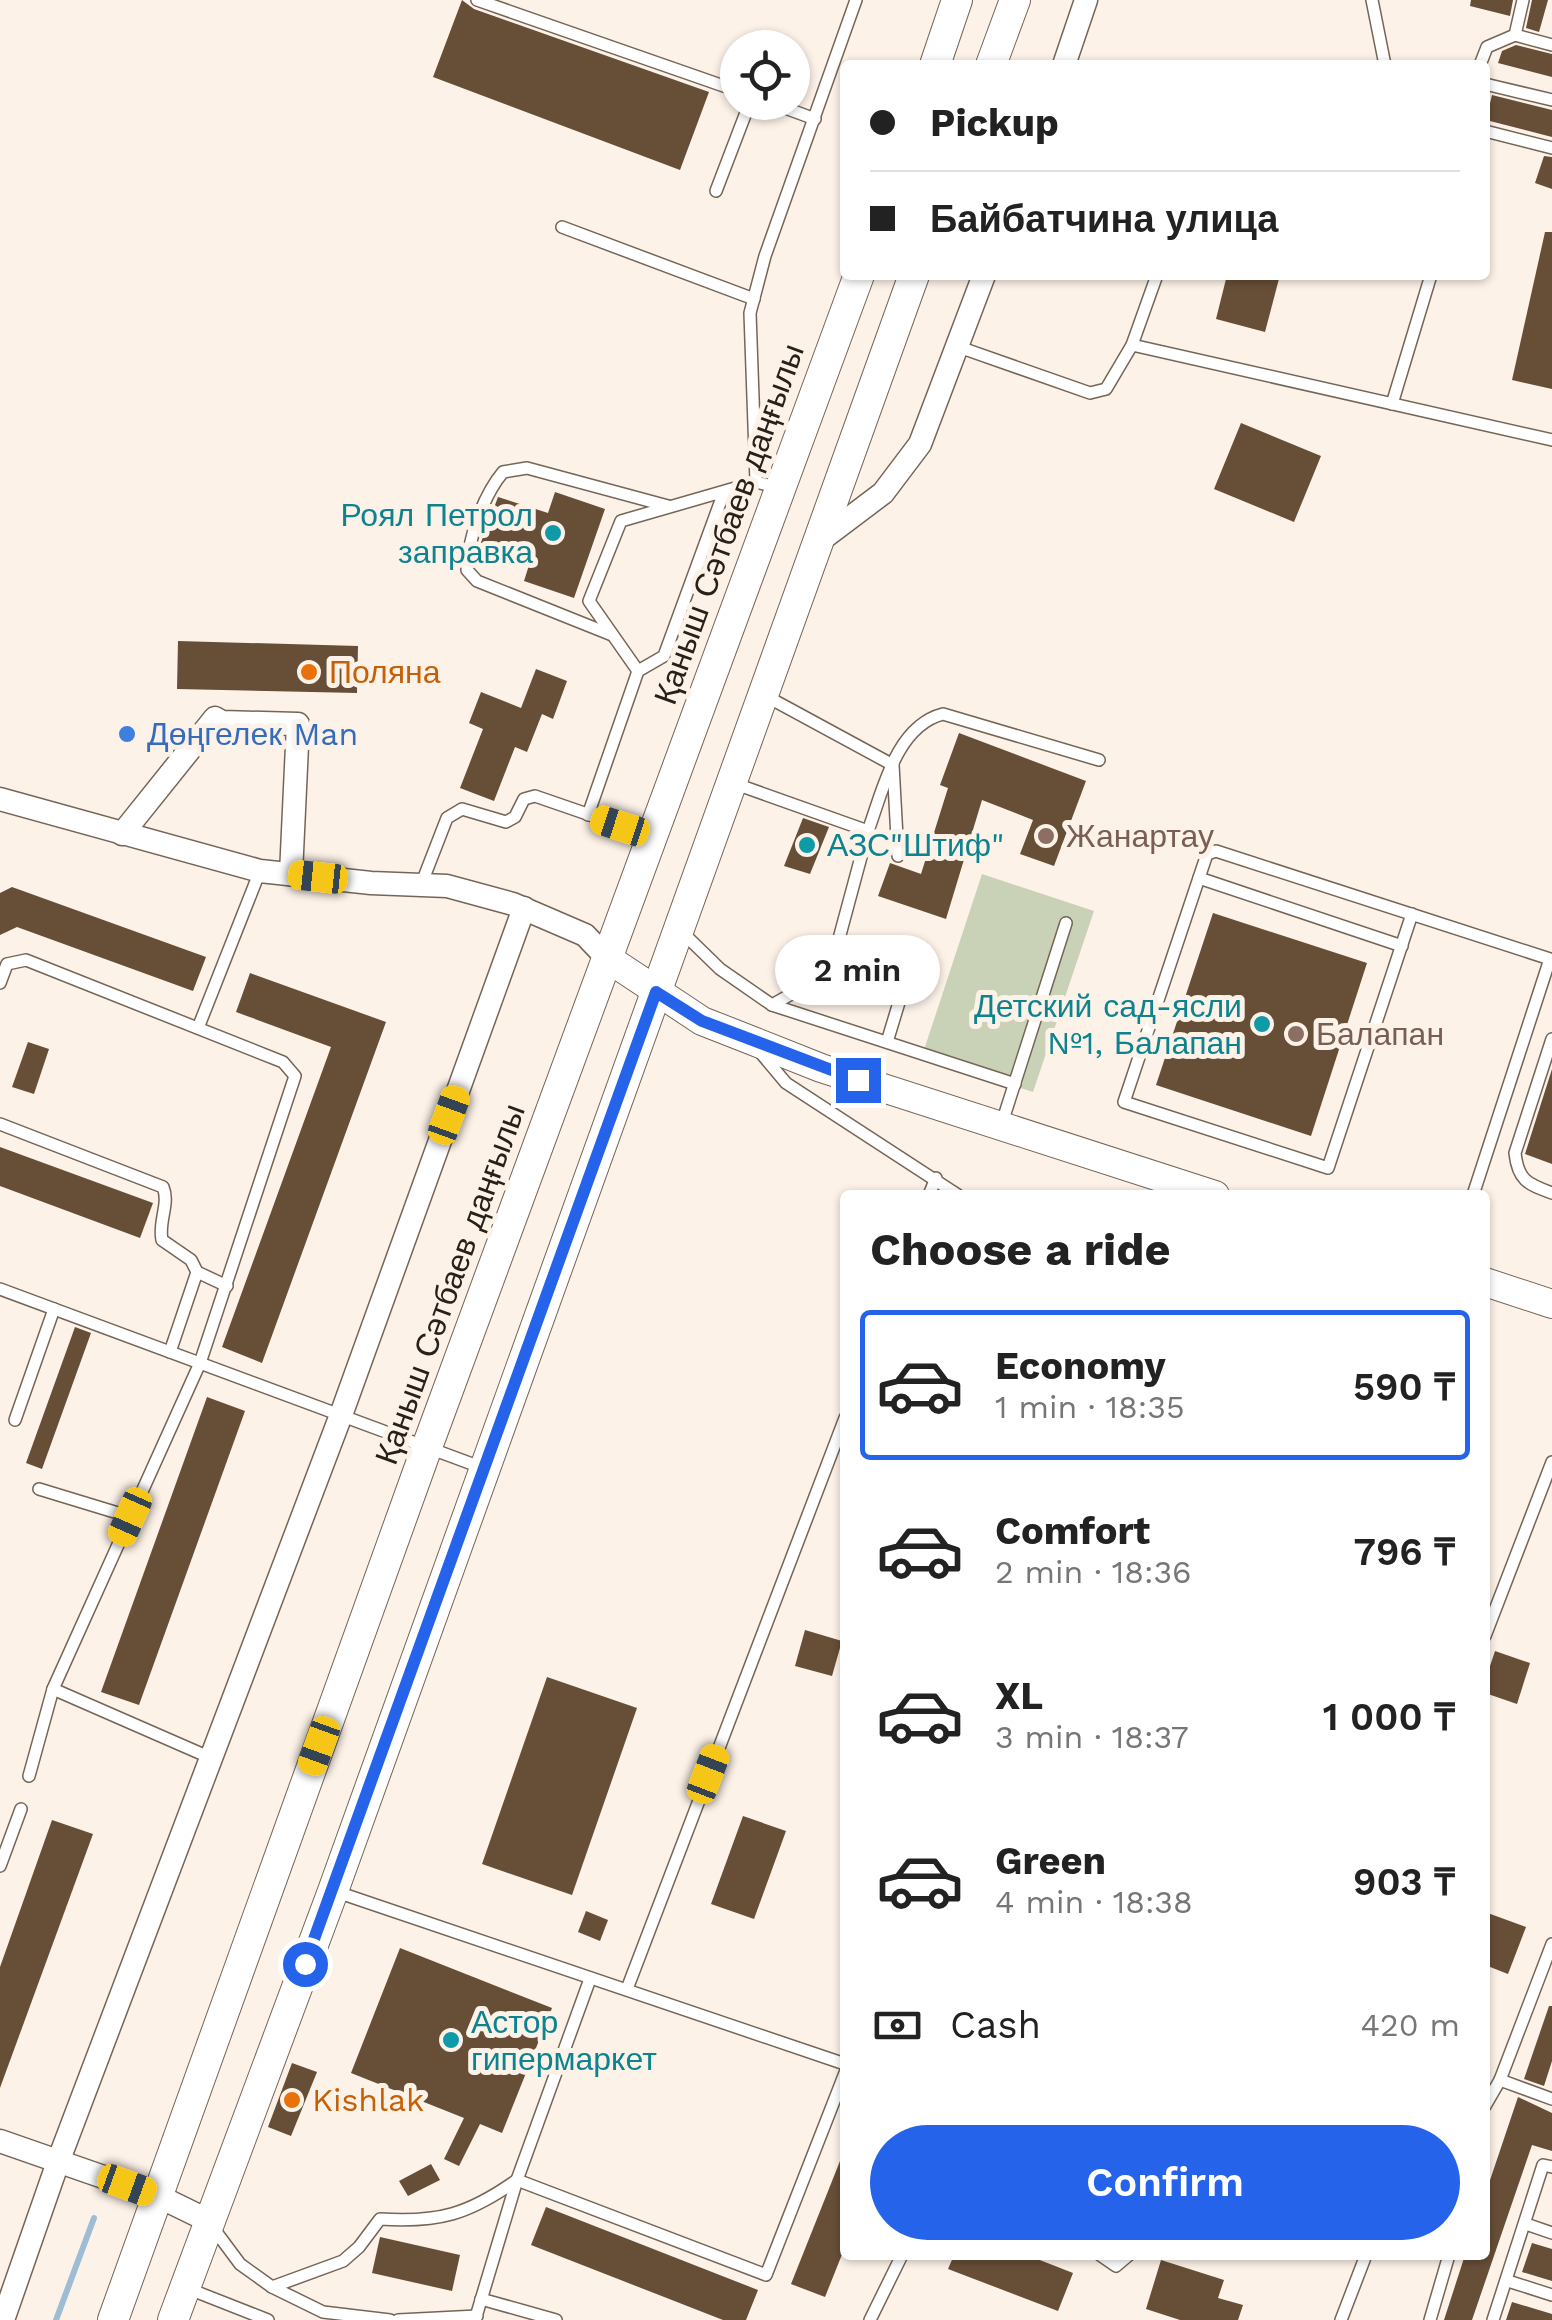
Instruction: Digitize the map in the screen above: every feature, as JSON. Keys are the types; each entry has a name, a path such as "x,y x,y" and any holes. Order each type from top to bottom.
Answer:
{"main road":[{"path":"937,60 957,0"},
{"path":"993,60 1015,0"},
{"name":"Қаныш Сәтбаев даңғылы","path":"112,2320 652,836 768,485 856,280"},
{"path":"173,2320 333,1891 912,280"}],"street":[{"path":"1066,60 1086,0"},
{"path":"818,542 883,493 920,444 982,280"},
{"path":"122,834 214,718 222,722 298,724 291,874"},
{"path":"0,798 260,871 447,886 524,908 585,935 607,958 702,1021 822,1068 1199,1190"},
{"path":"3,2320 58,2162 341,1415 524,908"},
{"path":"1490,1284 1552,1304"},
{"path":"0,2141 158,2196 209,2222"}],"lane":[{"path":"477,0 720,86"},
{"path":"638,670 589,601 621,521 724,492 768,485 750,314 765,256 856,0"},
{"path":"1372,0 1383,60"},
{"path":"1515,34 1523,0"},
{"path":"1482,60 1487,47 1515,34 1552,44"},
{"path":"1490,85 1552,100"},
{"path":"810,117 815,119"},
{"path":"716,191 743,120"},
{"path":"1490,132 1552,148"},
{"path":"562,226 754,300"},
{"path":"956,346 1090,393 1106,389 1132,346 1155,280"},
{"path":"1392,404 1429,280"},
{"path":"1132,346 1552,440"},
{"path":"614,636 477,581 467,570 468,552 493,483 503,472 527,468 672,507"},
{"path":"588,815 638,670 664,656 724,492"},
{"path":"764,696 893,765"},
{"path":"772,1004 830,972 868,831 893,765 913,730 925,719 943,714 1099,760"},
{"path":"893,765 898,856"},
{"path":"732,782 868,831"},
{"path":"422,885 448,818 462,809 506,822 515,816 524,798 535,796 652,836"},
{"path":"1412,914 1328,1168 1124,1102 1198,878 1207,854 1216,851 1412,914 1550,959 1476,1190"},
{"path":"198,1028 260,871"},
{"path":"1198,878 1402,946"},
{"path":"1001,1126 1066,923"},
{"path":"679,929 720,969 772,1004 1015,1084"},
{"path":"888,1042 914,953"},
{"path":"0,984 7,964 26,960 283,1062 295,1076 200,1363 53,1690 29,1776"},
{"path":"1552,1039 1515,1153 1524,1182 1552,1193"},
{"path":"753,1041 786,1083 952,1190"},
{"path":"0,1124 164,1186 168,1196 159,1225 162,1240 191,1260 197,1272 228,1286"},
{"path":"931,1190 936,1178"},
{"path":"170,1352 197,1272"},
{"path":"0,1289 483,1468"},
{"path":"15,1420 54,1309"},
{"path":"627,1988 840,1431"},
{"path":"1490,1623 1552,1462"},
{"path":"40,1489 130,1517"},
{"path":"53,1690 211,1758"},
{"path":"0,1866 21,1808"},
{"path":"333,1891 840,2062"},
{"path":"1490,2097 1552,1944"},
{"path":"398,2320 476,2318 517,2180 590,1979"},
{"path":"1500,2080 1552,2099"},
{"path":"517,2180 766,2275 840,2086"},
{"path":"1493,2320 1543,2164 1552,2167"},
{"path":"272,2287 343,2262 380,2220 420,2222 459,2214 517,2180"},
{"path":"209,2222 240,2264 272,2287 323,2312 390,2320"},
{"path":"1526,2224 1552,2232"},
{"path":"870,2320 900,2260"},
{"path":"1341,2320 1364,2260"},
{"path":"1430,2320 1447,2260"},
{"path":"1508,2281 1552,2296"},
{"path":"185,2287 268,2320"},
{"path":"481,2299 556,2320"}],"green space":[{"path":"982,874 1094,911 1033,1092 922,1056"}],"building":[{"path":"462,0 474,9 709,92 680,170 433,77"},
{"path":"1471,0 1513,0 1510,16 1470,6"},
{"path":"1532,0 1548,0 1539,32 1526,28"},
{"path":"1516,45 1552,54 1552,77 1498,63 1502,51"},
{"path":"1492,95 1552,110 1552,137 1490,121"},
{"path":"1544,156 1552,157 1552,189 1535,183"},
{"path":"1545,232 1552,232 1552,389 1512,380"},
{"path":"1226,280 1279,280 1265,332 1216,319"},
{"path":"1241,423 1321,456 1294,522 1214,489"},
{"name":"Роял Петрол заправка","path":"555,492 605,509 574,598 524,581 530,562 480,545 498,497 548,513"},
{"path":"178,641 358,646 357,693 177,689"},
{"path":"536,669 567,681 553,719 542,714 527,752 515,747 494,801 460,788 483,729 469,723 481,692 521,708"},
{"path":"959,733 1086,781 1054,866 1020,854 1033,820 982,800 946,919 878,896 890,863 921,874 948,788 940,785"},
{"name":"АЗС\"Штиф\"","path":"803,818 829,827 810,874 784,866"},
{"path":"12,887 206,957 193,991 17,927 0,935 0,893"},
{"name":"Детский сад-ясли №1, Балапан","path":"1213,913 1367,963 1311,1136 1156,1085"},
{"path":"250,973 386,1022 262,1363 222,1347 331,1047 236,1012"},
{"path":"28,1042 49,1049 34,1094 12,1087"},
{"path":"1552,1069 1552,1164 1525,1154"},
{"path":"0,1147 153,1203 140,1238 0,1186"},
{"path":"440,1296 455,1301 447,1323 432,1318"},
{"path":"75,1327 91,1333 42,1469 26,1463"},
{"path":"207,1397 245,1411 139,1705 101,1692"},
{"path":"805,1630 840,1640 832,1676 795,1666"},
{"path":"1495,1651 1530,1663 1517,1704 1490,1695 1490,1666"},
{"path":"547,1677 637,1708 572,1895 482,1864"},
{"path":"743,1816 786,1831 754,1919 711,1904"},
{"path":"52,1820 93,1834 0,2088 0,1967"},
{"path":"586,1911 608,1920 600,1941 578,1932"},
{"path":"1490,1914 1526,1927 1508,1974 1490,1967"},
{"name":"Астор гипермаркет","path":"400,1948 552,2008 502,2133 480,2124 459,2166 444,2159 464,2118 351,2073"},
{"path":"1549,2006 1552,2061 1544,2086 1524,2079"},
{"name":"Kishlak","path":"292,2063 317,2072 291,2136 268,2127"},
{"path":"1518,2097 1552,2113 1552,2151 1532,2145 1472,2320 1444,2320 1463,2260 1490,2260 1490,2180"},
{"path":"840,2161 840,2260 825,2297 791,2284"},
{"path":"431,2164 440,2180 408,2196 399,2181"},
{"path":"546,2207 758,2290 746,2320 723,2320 531,2245"},
{"path":"380,2237 460,2255 452,2291 372,2273"},
{"path":"1532,2243 1552,2249 1552,2281 1522,2272"},
{"path":"952,2260 1040,2260 1073,2273 1058,2311 948,2269"},
{"path":"1161,2260 1224,2280 1218,2298 1243,2305 1238,2320 1180,2320 1146,2309"},
{"path":"1512,2302 1552,2314 1552,2320 1506,2320"}],"waterway":[{"path":"56,2320 94,2218"}],"place":[{"name":"Роял Петрол заправка","path":"553,533"},
{"name":"Поляна","path":"309,672"},
{"name":"Дөңгелек Man","path":"127,734"},
{"name":"Жанартау","path":"1046,836"},
{"name":"АЗС\"Штиф\"","path":"807,845"},
{"name":"Детский сад-ясли №1, Балапан","path":"1262,1024"},
{"name":"Балапан","path":"1296,1034"},
{"name":"Астор гипермаркет","path":"451,2040"},
{"name":"Kishlak","path":"292,2100"}],"route":[{"path":"305,1964 656,992 702,1021 858,1080"}]}
